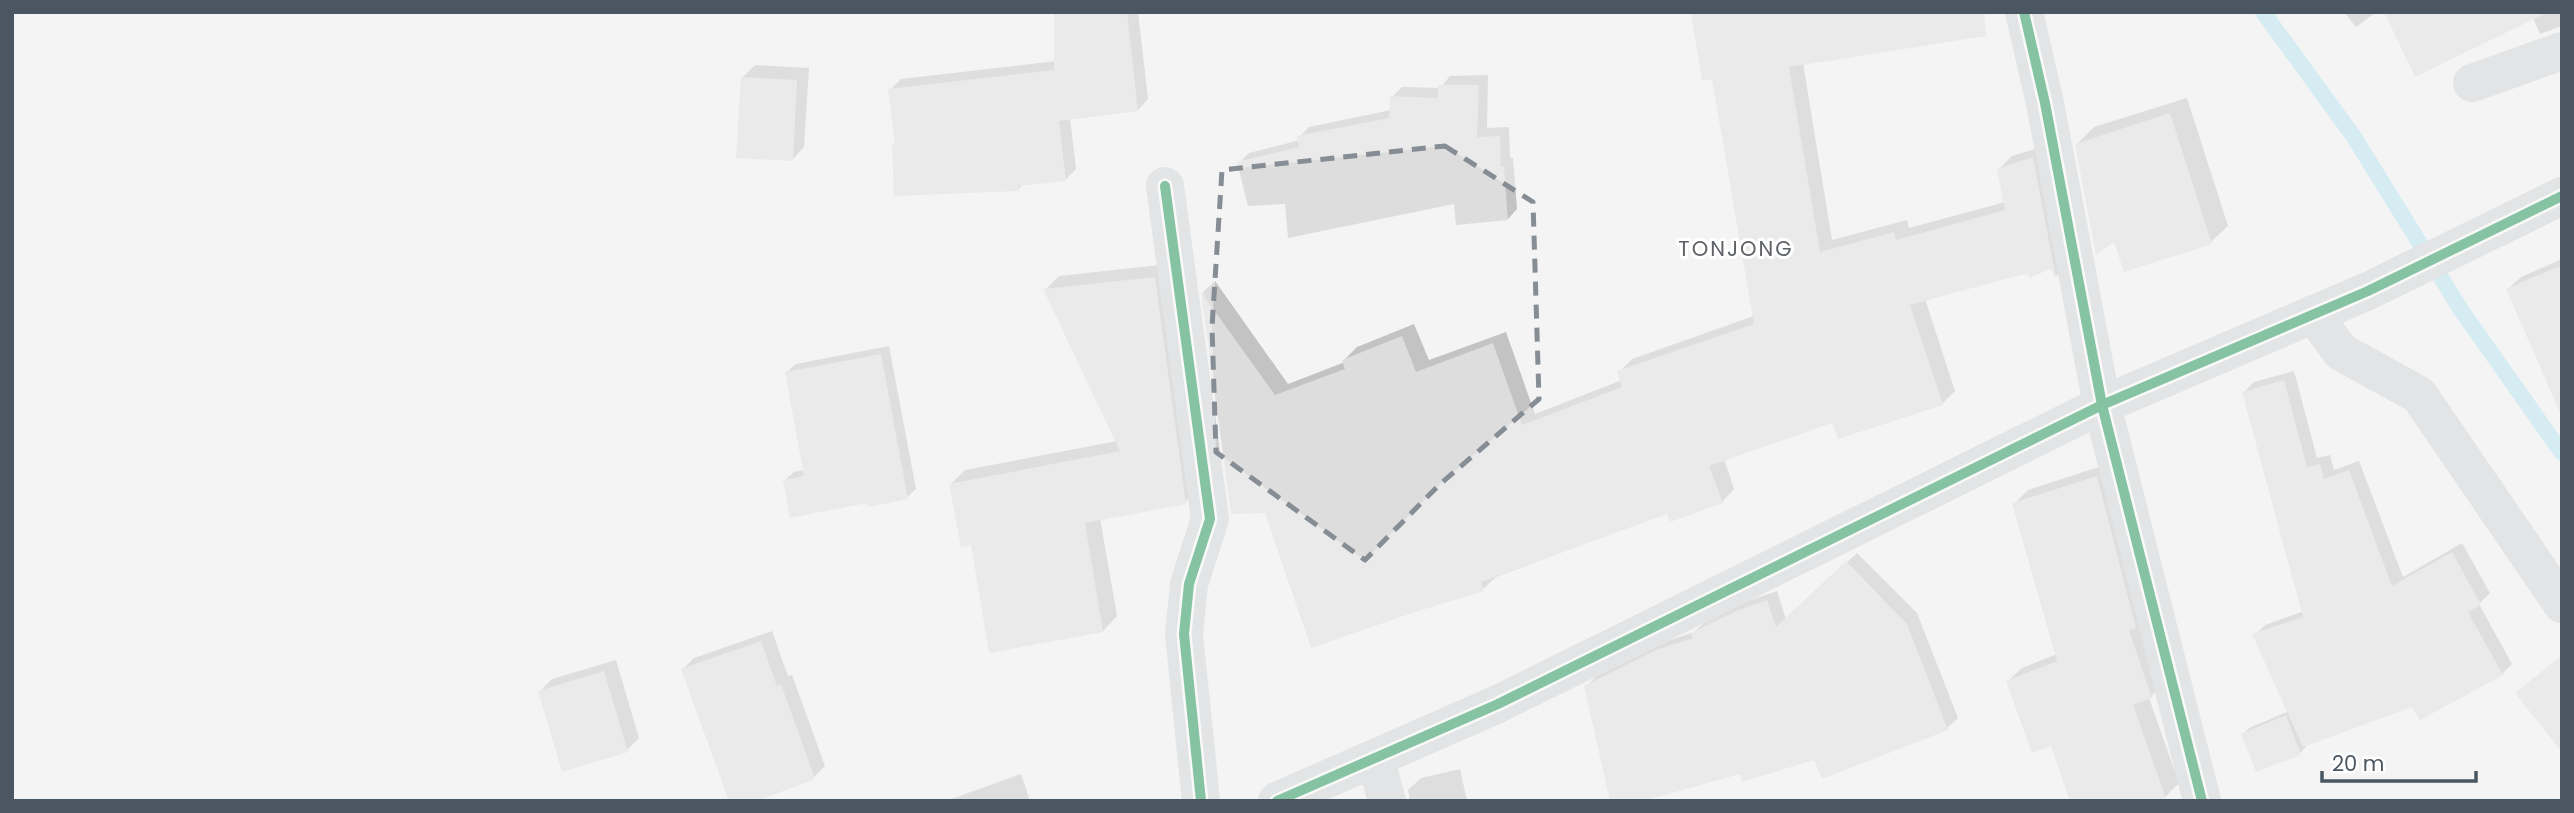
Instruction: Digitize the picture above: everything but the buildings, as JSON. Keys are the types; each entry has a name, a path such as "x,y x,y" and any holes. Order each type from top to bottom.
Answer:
{"street":[{"path":"2024,12 2045,103 2102,405 2202,801"},
{"path":"2472,83 2562,51"},
{"path":"1165,186 1209,519 1189,584 1184,634 1201,801"},
{"path":"1277,801 1498,704 2102,405 2368,291 2557,198"},
{"path":"2313,314 2342,352 2420,395 2562,604"},
{"path":"1376,758 1387,801"}],"highlighted area":[{"path":"1445,146 1533,202 1539,399 1439,485 1365,560 1216,452 1212,327 1222,170"}],"waterway":[{"path":"2263,12 2354,137 2461,310 2562,453"}],"cycle path":[{"path":"2024,12 2045,103 2102,405 2202,801"},
{"path":"1165,186 1210,519 1189,584 1184,634 1201,801"},
{"path":"1277,801 1498,704 2102,405 2368,291 2562,196"}],"district":[{"name":"TONJONG","path":"1736,248"}]}
